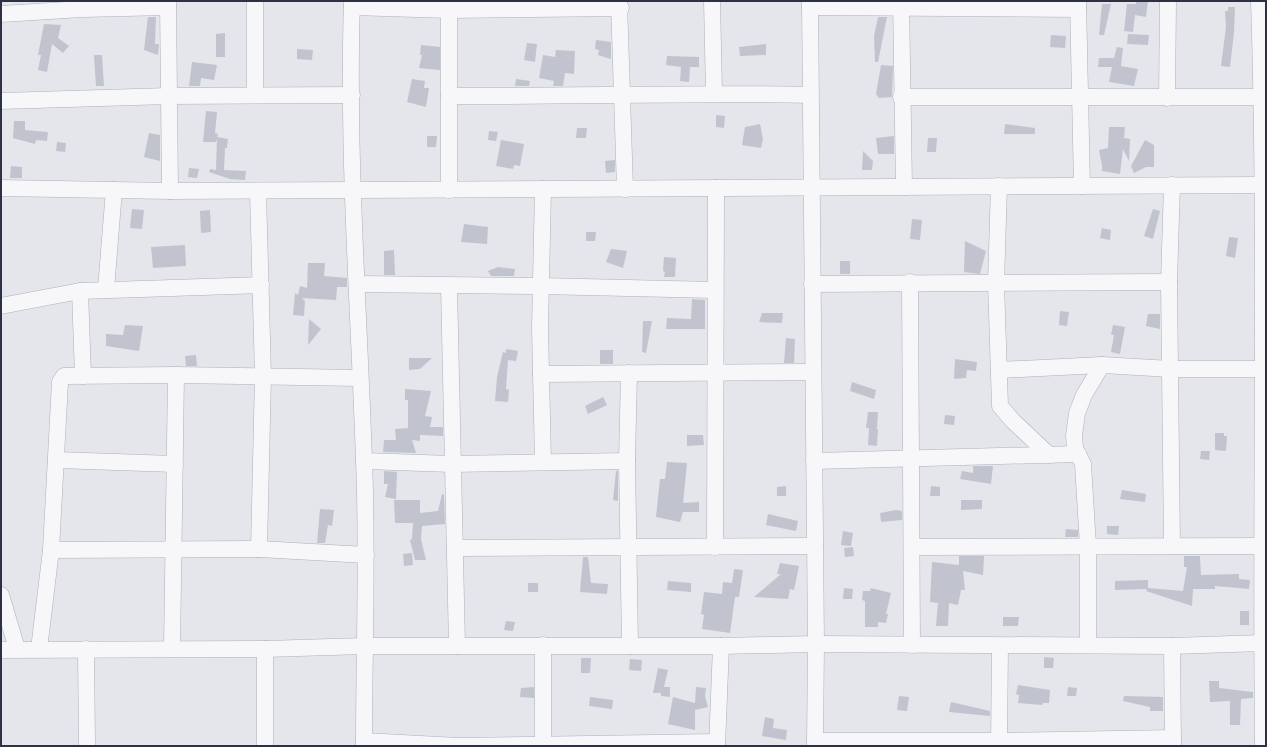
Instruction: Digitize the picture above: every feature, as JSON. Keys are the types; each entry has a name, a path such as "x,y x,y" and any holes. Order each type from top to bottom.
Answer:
{"street":[{"path":"255,1 255,95"},
{"path":"712,1 714,93"},
{"path":"1167,98 1168,1"},
{"path":"1259,1 1264,81 1262,97 1264,167 1262,185 1265,262 1262,369 1264,527 1263,746"},
{"path":"1,14 82,5 168,4 170,191"},
{"path":"625,189 620,5 352,4 352,190 364,461 366,555 364,744 458,746 717,744 722,646"},
{"path":"1082,186 1078,5 810,4 816,644 815,743 1173,742 1172,646"},
{"path":"901,4 901,97 904,187"},
{"path":"449,5 449,190"},
{"path":"449,96 623,96 714,93 810,95"},
{"path":"1,100 169,96 352,95"},
{"path":"901,97 1262,97"},
{"path":"1172,185 1169,282 1172,546"},
{"path":"1,188 258,191 1262,185"},
{"path":"999,186 996,283 1001,408 1049,455"},
{"path":"715,547 716,188"},
{"path":"543,189 540,286 543,462"},
{"path":"106,289 114,190"},
{"path":"258,191 263,376 259,549"},
{"path":"812,284 910,282 1169,282"},
{"path":"910,282 912,645"},
{"path":"357,284 715,290"},
{"path":"1,306 80,291 261,285"},
{"path":"449,286 457,646"},
{"path":"80,291 83,376"},
{"path":"999,370 1102,366 1171,369 1262,369"},
{"path":"1088,645 1088,546 1083,464 1073,443 1077,412 1087,388 1102,366"},
{"path":"541,374 813,372"},
{"path":"629,373 627,461 630,646"},
{"path":"39,649 51,550 60,382 64,376 176,375 360,378"},
{"path":"172,649 175,549 176,375"},
{"path":"814,461 1078,454"},
{"path":"56,460 175,464"},
{"path":"364,461 452,464 627,461"},
{"path":"455,548 815,546"},
{"path":"912,547 1263,546"},
{"path":"51,550 259,549 366,555"},
{"path":"1,595 17,649"},
{"path":"1,650 265,649 364,646 722,646 816,644 1172,646 1263,643"},
{"path":"543,645 543,746"},
{"path":"999,743 1000,646"},
{"path":"86,649 87,746"},
{"path":"265,649 265,746"}],"building":[{"path":"1136,1 1148,1 1146,17 1135,15 1133,32 1124,31 1127,4 1136,4"},
{"path":"1102,4 1111,4 1104,35 1099,35"},
{"path":"1228,7 1235,7 1230,67 1221,66 1226,27 1225,11 1228,11"},
{"path":"148,17 156,17 155,44 159,44 158,55 144,50"},
{"path":"878,17 887,17 878,62 875,62 874,36"},
{"path":"44,24 61,25 58,38 69,46 63,53 52,44 47,72 38,70 41,55 38,55"},
{"path":"225,33 225,57 216,57 216,34"},
{"path":"1128,34 1149,35 1148,45 1127,44"},
{"path":"1051,35 1066,36 1065,48 1050,47"},
{"path":"596,40 611,42 611,59 598,55 599,50 595,49"},
{"path":"527,43 537,44 535,62 524,60"},
{"path":"766,44 766,55 740,56 739,47"},
{"path":"421,45 440,47 440,70 419,68 422,55 420,55"},
{"path":"1117,47 1123,48 1121,66 1138,69 1134,86 1109,82 1112,67 1098,67 1099,58 1114,58"},
{"path":"297,49 313,50 312,60 297,59"},
{"path":"556,50 575,51 574,74 565,73 563,86 553,86 554,81 539,78 543,55 555,57"},
{"path":"94,55 102,55 104,86 96,86"},
{"path":"667,56 699,57 699,67 690,67 689,82 680,81 681,67 666,65"},
{"path":"192,62 217,65 214,80 201,78 200,86 189,86"},
{"path":"881,65 893,66 892,97 879,98 876,94"},
{"path":"412,79 425,81 424,88 429,88 426,107 407,102"},
{"path":"516,79 530,81 529,86 515,86"},
{"path":"206,111 217,112 215,133 218,134 217,137 228,139 227,148 225,148 224,170 246,171 245,180 230,179 209,172 210,169 216,170 217,138 216,142 203,142"},
{"path":"716,115 725,116 724,128 716,127"},
{"path":"14,121 25,121 25,130 48,132 47,141 36,140 35,144 13,138"},
{"path":"760,124 763,139 761,148 742,145 745,127"},
{"path":"1005,124 1035,128 1035,134 1004,134"},
{"path":"1109,127 1125,127 1124,138 1130,139 1129,161 1123,149 1120,174 1102,171 1099,150 1108,148"},
{"path":"577,128 587,128 586,138 576,138"},
{"path":"489,131 498,132 496,141 488,140"},
{"path":"149,133 160,135 160,161 144,157"},
{"path":"427,136 437,136 436,147 427,147"},
{"path":"894,136 894,154 878,154 876,138"},
{"path":"928,138 937,138 936,152 927,152"},
{"path":"501,140 524,144 520,166 514,165 513,169 496,166"},
{"path":"1145,140 1154,145 1154,167 1146,167 1134,173 1131,166"},
{"path":"57,142 66,143 65,152 56,151"},
{"path":"863,151 873,161 872,170 862,170"},
{"path":"615,160 615,172 606,173 605,161"},
{"path":"11,166 22,167 22,178 10,178"},
{"path":"189,168 199,169 197,178 188,177"},
{"path":"132,209 144,210 142,229 130,228"},
{"path":"1153,209 1160,211 1153,239 1144,236"},
{"path":"210,210 211,232 201,233 200,211"},
{"path":"912,219 922,220 920,240 910,239"},
{"path":"464,224 488,227 487,244 461,242"},
{"path":"1102,228 1111,230 1110,240 1100,238"},
{"path":"586,232 596,232 595,241 586,241"},
{"path":"1229,237 1238,238 1235,258 1226,256"},
{"path":"965,241 986,251 980,274 964,272"},
{"path":"185,245 186,266 153,268 151,247"},
{"path":"611,249 627,251 623,268 606,262"},
{"path":"394,250 395,275 384,275 384,251"},
{"path":"664,257 676,258 675,277 664,277"},
{"path":"840,261 850,261 850,274 840,274"},
{"path":"308,263 325,263 324,276 347,278 347,287 337,287 336,300 302,298 305,301 304,316 293,315 295,293 298,295 300,286 307,288"},
{"path":"498,267 515,269 514,276 491,276 488,271"},
{"path":"692,299 705,300 705,329 666,329 667,318 691,319"},
{"path":"1060,311 1069,312 1067,326 1059,325"},
{"path":"762,313 783,313 782,323 759,322"},
{"path":"1148,314 1160,314 1160,329 1146,326"},
{"path":"309,319 321,329 308,345"},
{"path":"643,321 652,321 646,353 642,352"},
{"path":"125,325 143,326 139,351 106,346 106,334 123,335"},
{"path":"1113,325 1125,327 1120,354 1111,352 1114,335 1111,335"},
{"path":"786,338 795,339 794,363 784,363"},
{"path":"506,349 518,351 516,361 508,360 506,389 509,390 508,402 495,401 497,377 503,352 506,353"},
{"path":"600,350 613,350 613,364 600,364"},
{"path":"196,355 197,366 186,366 185,356"},
{"path":"409,358 432,358 420,369 409,370"},
{"path":"955,359 977,362 976,371 967,370 966,378 954,379"},
{"path":"852,382 876,390 874,399 850,391"},
{"path":"405,389 431,391 425,416 432,417 430,427 443,427 443,436 420,435 420,441 412,440 416,453 383,452 384,440 396,440 395,429 408,428 408,400 405,400"},
{"path":"603,397 607,405 588,414 585,406"},
{"path":"868,412 878,412 877,428 875,428 878,429 877,446 868,445 869,428 866,428"},
{"path":"945,415 955,416 954,425 944,424"},
{"path":"1215,433 1224,433 1224,436 1227,436 1226,451 1215,450"},
{"path":"687,435 703,435 704,445 687,446"},
{"path":"1201,451 1210,451 1209,460 1200,459"},
{"path":"667,462 687,463 683,503 699,502 699,512 683,512 680,522 656,517 660,479 665,479"},
{"path":"973,466 993,466 991,484 960,479 962,471 973,473"},
{"path":"384,471 397,472 396,499 385,497 388,484 384,484"},
{"path":"616,471 618,471 618,501 613,500"},
{"path":"786,486 786,496 777,496 777,487"},
{"path":"931,486 940,487 940,496 930,496"},
{"path":"1122,490 1146,494 1145,502 1120,499"},
{"path":"442,494 444,495 445,524 422,526 421,539 426,560 415,560 410,540 412,539 413,523 395,523 394,500 420,500 420,513 438,511"},
{"path":"961,500 982,500 982,509 961,510"},
{"path":"320,509 334,510 332,526 328,525 325,543 317,543"},
{"path":"896,510 902,511 902,520 881,522 880,513"},
{"path":"768,514 798,521 796,531 766,525"},
{"path":"1107,526 1119,526 1118,535 1107,534"},
{"path":"1066,529 1078,530 1078,537 1065,537"},
{"path":"843,531 853,533 851,546 841,545"},
{"path":"853,547 854,556 845,557 844,548"},
{"path":"412,553 413,565 404,566 403,554"},
{"path":"959,556 984,556 983,575 963,571 965,590 961,590 958,605 949,603 948,626 936,626 938,603 930,602 932,562 959,565"},
{"path":"1184,556 1200,556 1201,575 1239,574 1239,579 1250,580 1249,589 1215,586 1215,589 1193,589 1192,606 1146,591 1147,589 1115,590 1115,581 1148,580 1148,588 1183,591 1187,567 1184,567"},
{"path":"583,557 588,557 591,583 608,584 607,594 580,592"},
{"path":"780,563 799,566 794,590 790,589 788,599 754,597 781,574 777,574"},
{"path":"734,569 743,570 739,597 735,597 730,633 702,629 704,615 701,614 704,592 722,594 723,582 732,583"},
{"path":"668,581 691,583 691,592 667,590"},
{"path":"528,583 538,583 538,592 528,592"},
{"path":"844,588 853,589 852,599 843,599"},
{"path":"871,588 891,593 886,614 888,614 886,623 878,622 878,627 865,627 865,601 862,600 863,591 870,591"},
{"path":"1240,611 1249,611 1249,625 1240,625"},
{"path":"1003,617 1019,617 1018,626 1003,626"},
{"path":"506,621 515,622 513,631 504,630"},
{"path":"1044,657 1054,658 1053,668 1044,668"},
{"path":"581,658 591,658 590,673 581,673"},
{"path":"630,659 642,660 641,671 629,670"},
{"path":"658,668 668,670 664,687 670,687 670,697 661,696 661,693 653,693"},
{"path":"1209,681 1219,681 1219,688 1253,692 1253,698 1241,699 1240,725 1230,725 1230,701 1210,702"},
{"path":"1018,685 1050,690 1049,703 1043,703 1042,705 1018,703 1019,695 1016,694"},
{"path":"534,687 534,698 520,697 521,688"},
{"path":"696,687 706,688 705,696 708,707 695,710 695,730 668,724 673,697 695,703"},
{"path":"1068,687 1077,688 1076,696 1067,696"},
{"path":"899,696 909,697 907,711 897,710"},
{"path":"1124,696 1163,697 1163,711 1150,711 1150,707 1123,701"},
{"path":"590,697 613,700 612,709 589,706"},
{"path":"951,702 990,711 990,716 949,712"},
{"path":"765,717 774,719 773,728 787,730 786,740 762,736"}]}
